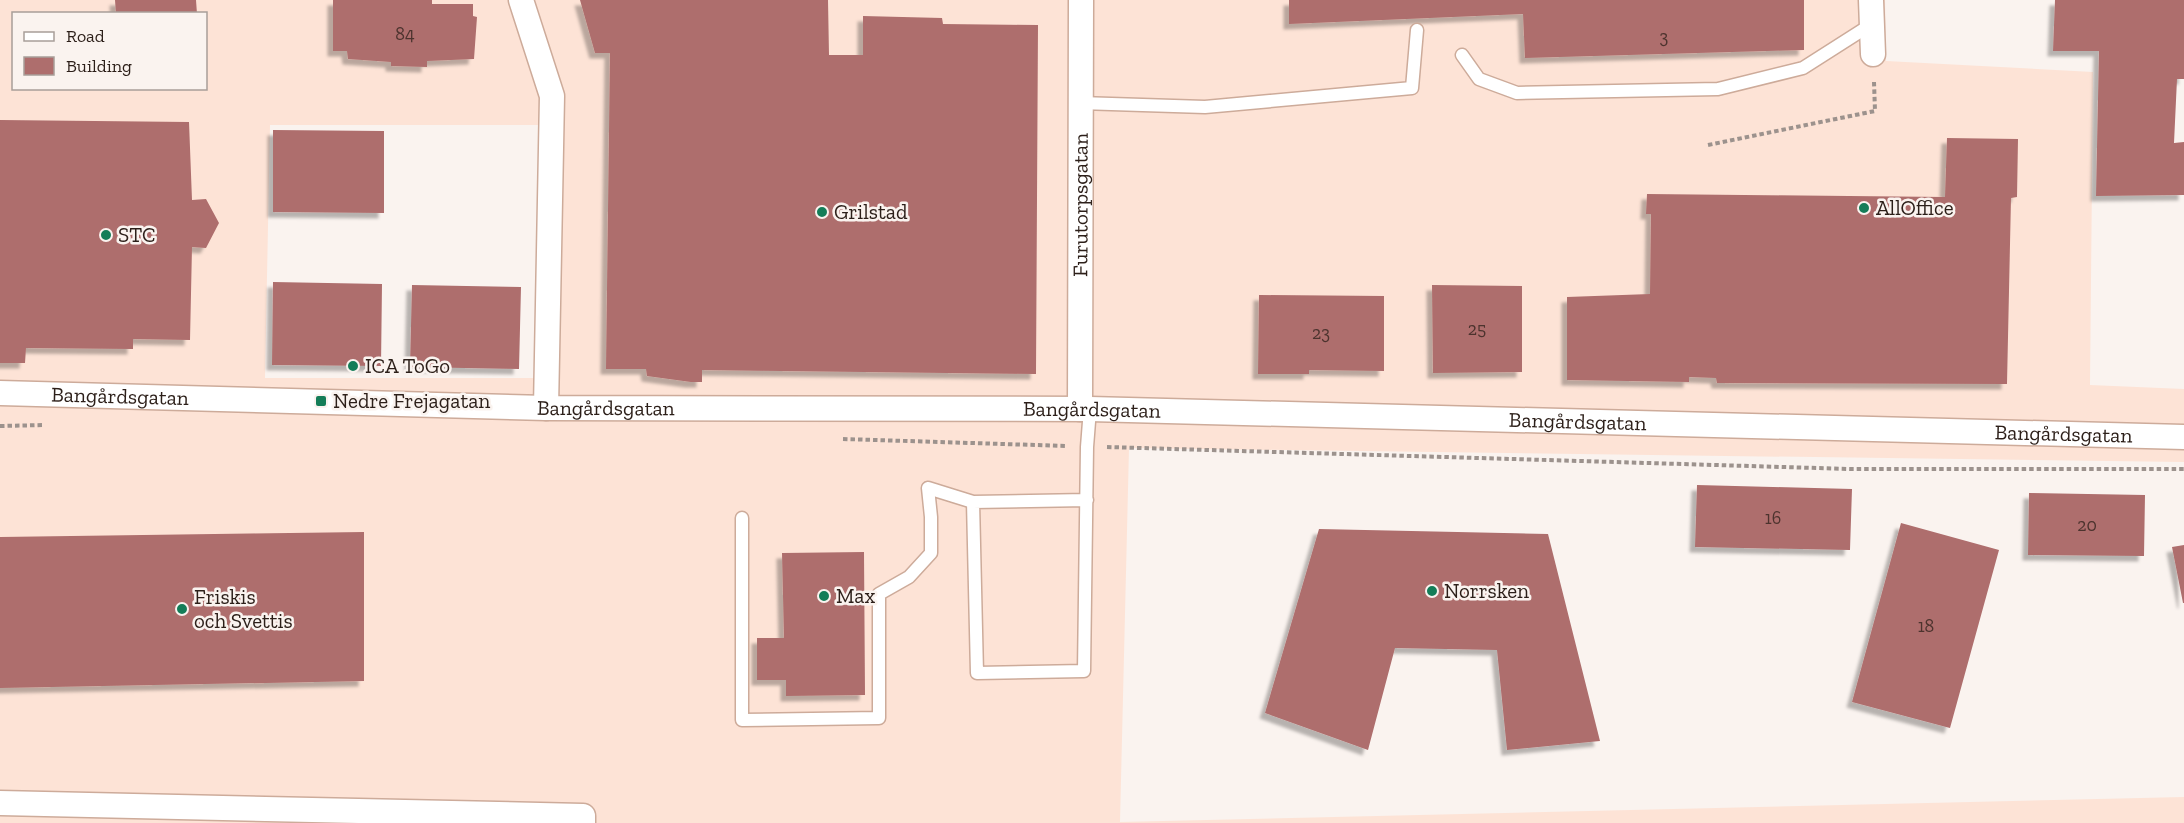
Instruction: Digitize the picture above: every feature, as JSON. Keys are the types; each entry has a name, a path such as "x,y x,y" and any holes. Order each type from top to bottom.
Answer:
{"street":[{"path":"521,0 552,96 546,408"},
{"name":"Furutorpsgatan","path":"1081,0 1080,103 1085,409"},
{"path":"1871,12 1873,54"},
{"name":"Bangårdsgatan","path":"0,393 546,408 1085,409 2184,437"},
{"path":"0,803 583,816 583,823"}],"lane":[{"path":"1462,55 1479,79 1517,93 1718,89 1803,68 1871,12"},
{"path":"1080,103 1205,107 1412,88 1417,30"},
{"path":"973,502 977,673 1084,671 1087,500 1085,409"},
{"path":"742,518 742,720 879,718 879,594 909,577 931,553 928,488 973,502 1087,500"}],"path":[{"path":"1708,146 1875,111 1873,54"}],"shaded area":[{"path":"0,0 1885,0 1886,61 2093,72 2090,385 2184,389 2184,462 1129,448 1120,822 2184,797 2184,823 0,823","holes":["270,125 538,125 538,378 265,378"]}],"building":[{"path":"115,0 196,0 197,12 116,12"},
{"path":"333,0 432,0 432,4 473,4 473,16 477,17 474,59 427,61 427,67 391,66 391,62 348,59 347,51 333,51"},
{"name":"Grilstad","path":"580,0 828,0 829,55 863,55 863,16 942,18 943,24 1038,25 1036,374 702,370 702,382 691,382 647,376 646,369 606,369 610,53 595,53"},
{"path":"1289,0 1804,0 1804,50 1525,58 1523,14 1289,24"},
{"path":"2055,0 2184,0 2184,79 2177,79 2174,143 2184,142 2184,195 2096,196 2099,51 2053,51"},
{"name":"STC","path":"0,120 189,122 192,200 206,199 219,223 206,248 192,247 190,340 133,339 133,349 26,348 25,363 0,363"},
{"path":"273,130 384,131 384,213 273,212"},
{"path":"1947,138 2018,139 2017,197 2011,198 2007,384 1717,383 1716,378 1689,377 1689,382 1567,380 1567,297 1650,294 1651,214 1646,214 1647,194 1945,197"},
{"path":"273,282 382,284 381,366 272,365"},
{"path":"412,285 521,287 519,369 410,367"},
{"path":"1432,285 1522,286 1522,372 1433,373"},
{"path":"1259,295 1384,296 1384,371 1309,370 1309,374 1258,374"},
{"path":"1697,485 1852,489 1850,550 1695,547"},
{"path":"2029,493 2145,495 2144,556 2028,555"},
{"path":"1901,523 1999,550 1950,728 1852,702"},
{"name":"Norrsken","path":"1319,529 1548,534 1600,741 1507,750 1497,650 1395,648 1368,750 1265,713"},
{"name":"Friskis och Svettis","path":"364,532 364,681 0,688 0,537"},
{"path":"2184,545 2184,603 2183,603 2172,547"},
{"name":"Max","path":"864,552 865,695 786,696 786,680 757,680 757,638 784,638 782,553"}],"place":[{"name":"AllOffice","path":"1864,208"},
{"name":"Grilstad","path":"822,212"},
{"name":"STC","path":"106,235"},
{"name":"ICA ToGo","path":"353,366"},
{"name":"Nedre Frejagatan","path":"321,401"},
{"name":"Norrsken","path":"1432,591"},
{"name":"Max","path":"824,596"},
{"name":"Friskis och Svettis","path":"182,609"}]}
